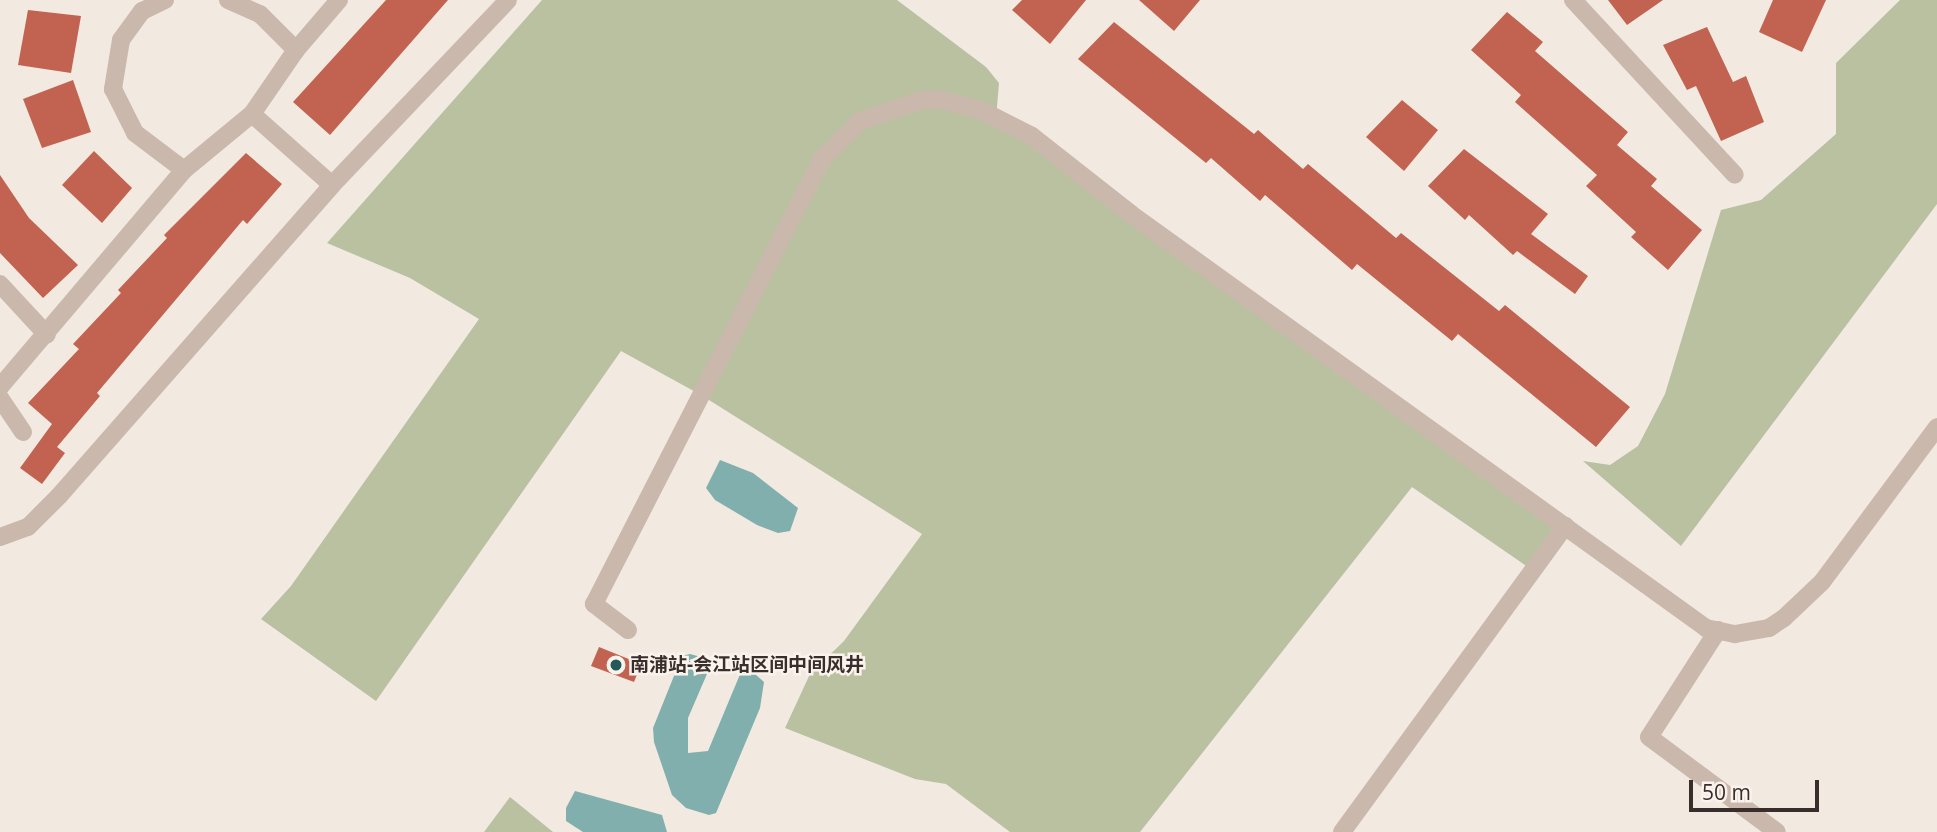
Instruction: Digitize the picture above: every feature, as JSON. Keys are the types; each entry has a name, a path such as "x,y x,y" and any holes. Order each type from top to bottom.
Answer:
{"street":[{"path":"165,0 142,11 121,40 113,89 135,133 184,170"},
{"path":"228,0 260,14 296,50"},
{"path":"0,387 47,335 184,170 252,114 296,50 339,0"},
{"path":"0,537 28,527 59,496 332,185 508,0"},
{"path":"1573,0 1735,175"},
{"path":"628,630 594,604 822,159 860,121 922,100 943,100 982,110 1032,136 1131,214 1706,628 1735,634 1769,628 1784,618 1822,582 1937,427"},
{"path":"252,114 332,185"},
{"path":"0,284 47,335"},
{"path":"0,398 23,432"},
{"path":"1342,832 1564,526"},
{"path":"1718,630 1649,737 1777,832"}],"green space":[{"path":"542,0 897,0 986,67 999,83 996,118 1565,526 1532,570 1412,487 1140,832 1010,832 946,784 915,779 785,728 810,674 844,641 922,534 701,395 621,351 376,701 261,619 291,586 479,319 410,278 327,243"},
{"path":"1900,0 1937,0 1937,204 1681,546 1583,461 1610,465 1638,446 1665,394 1721,210 1761,200 1836,134 1836,63"},
{"path":"510,797 553,832 484,832"}],"water":[{"path":"720,460 753,473 798,508 790,531 778,533 757,525 715,500 706,488"},
{"path":"690,654 708,659 710,667 688,718 688,753 708,751 741,672 755,674 764,682 760,708 716,813 709,815 686,808 672,795 654,742 653,728 682,656"},
{"path":"575,791 662,815 667,832 583,832 566,821 566,808"}],"building":[{"path":"386,0 448,0 330,135 293,102"},
{"path":"1022,0 1086,0 1050,44 1012,10"},
{"path":"1139,0 1200,0 1174,31"},
{"path":"1608,0 1663,0 1627,25"},
{"path":"1773,0 1826,0 1802,52 1759,32"},
{"path":"28,10 81,16 71,73 18,65"},
{"path":"1507,12 1543,42 1535,51 1628,132 1617,145 1657,179 1651,186 1702,230 1668,270 1631,237 1636,232 1586,186 1597,175 1515,102 1521,95 1471,50"},
{"path":"1114,22 1254,134 1258,130 1303,169 1308,164 1396,238 1401,233 1499,311 1505,305 1630,407 1596,447 1458,334 1452,341 1357,264 1352,270 1265,195 1260,201 1211,158 1206,163 1078,59"},
{"path":"1707,27 1733,82 1746,76 1764,122 1721,141 1696,86 1687,90 1663,45"},
{"path":"73,80 91,132 42,148 23,99"},
{"path":"1402,100 1438,130 1404,171 1366,137"},
{"path":"1464,149 1548,214 1531,234 1588,276 1575,294 1517,251 1513,255 1469,215 1465,220 1428,186"},
{"path":"94,151 132,188 102,223 62,185"},
{"path":"246,153 282,184 247,224 243,220 97,393 100,396 57,447 65,453 42,484 20,468 52,424 28,403 79,349 73,344 121,293 118,290 167,238 164,235"},
{"path":"0,175 29,218 78,265 43,298 0,253"},
{"name":"南浦站-会江站区间中间风井","path":"599,647 641,664 634,682 591,666"}],"place":[{"name":"南浦站-会江站区间中间风井","path":"616,665"}]}
